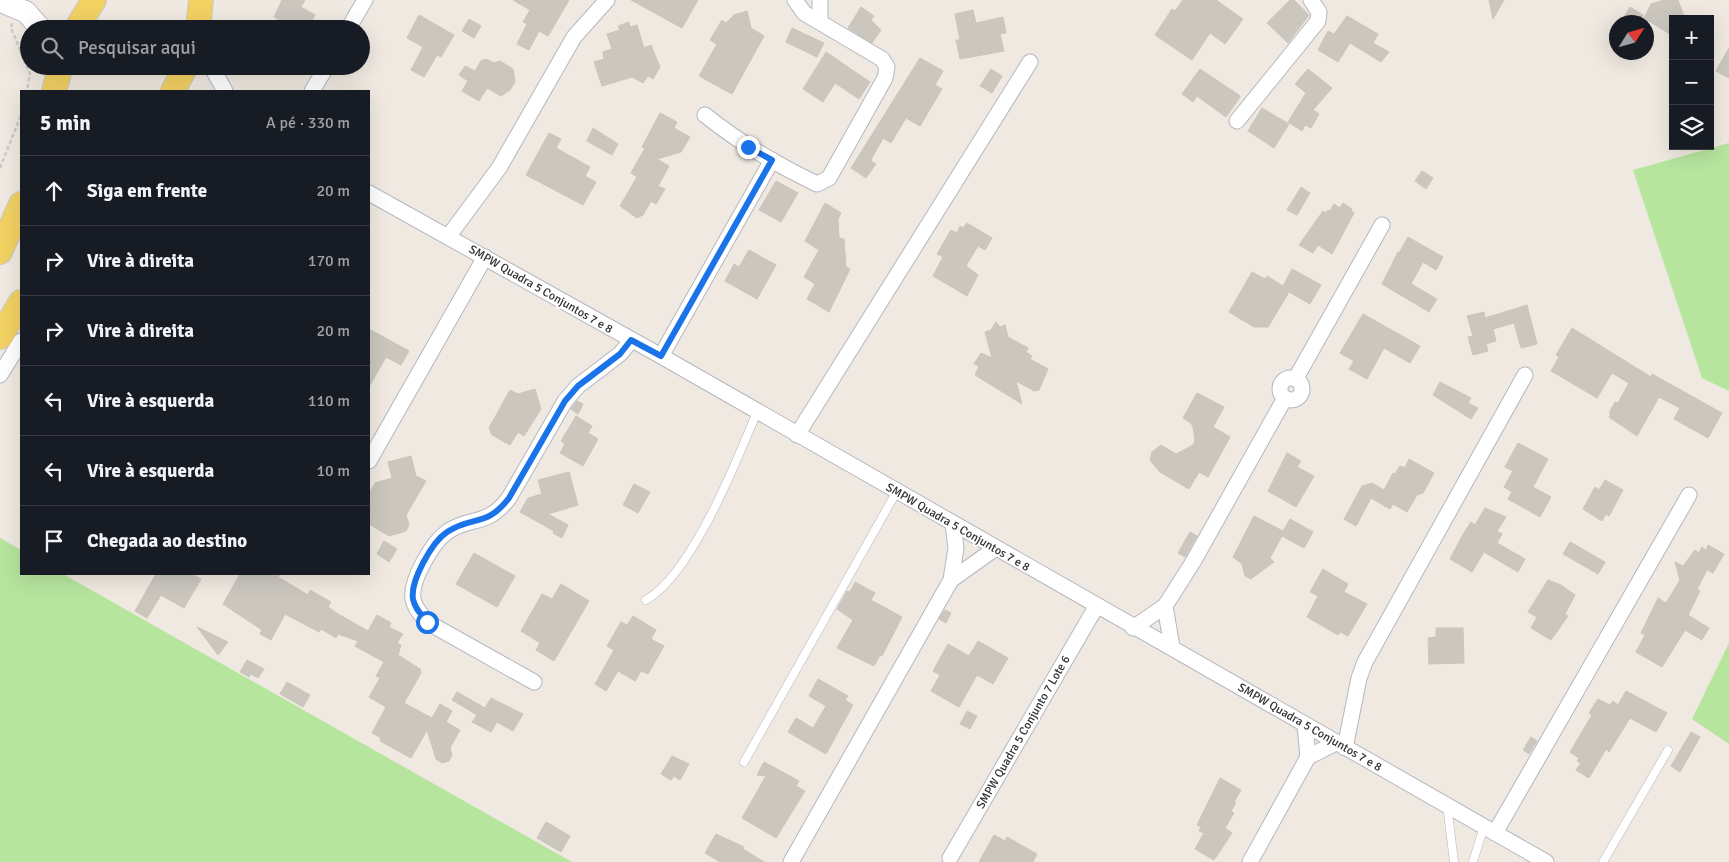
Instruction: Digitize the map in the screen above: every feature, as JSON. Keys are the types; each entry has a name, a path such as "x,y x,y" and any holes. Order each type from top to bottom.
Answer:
{"main road":[{"path":"82,20 94,0"},
{"path":"199,20 201,0"},
{"path":"7,4 26,12 33,20"},
{"path":"174,90 181,75"},
{"path":"0,252 20,206"},
{"path":"0,259 20,227"},
{"path":"0,337 20,299"}],"street":[{"path":"353,20 365,0"},
{"path":"448,237 499,168 574,37 607,0"},
{"path":"705,115 748,147 817,184 825,182 838,162 888,70 886,63 882,59 804,13 795,0"},
{"path":"820,0 820,21"},
{"path":"1237,121 1318,21 1319,12 1311,0"},
{"path":"797,435 1030,62"},
{"path":"216,75 224,90"},
{"path":"313,90 322,75"},
{"path":"661,356 772,160"},
{"name":"SMPW Quadra 5 Conjuntos 7 e 8","path":"370,194 661,356 1096,607 1172,647 1304,725 1546,862"},
{"path":"1133,628 1164,606 1193,562 1285,398 1280,391 1281,383 1288,378 1296,378 1382,225"},
{"path":"373,445 485,257"},
{"path":"534,682 427,622 416,609 413,598 416,578 433,546 445,534 456,527 491,516 498,511 509,498 565,401 578,386 620,354 631,340"},
{"path":"0,375 20,343"},
{"path":"1308,757 1340,745 1365,662 1525,375"},
{"path":"1490,830 1689,495"},
{"path":"792,862 951,580 956,548 953,524"},
{"path":"951,580 996,548"},
{"path":"1164,606 1172,647"},
{"name":"SMPW Quadra 5 Conjunto 7 Lote 6","path":"950,858 1096,607"},
{"path":"1250,862 1308,757 1304,725"}],"lane":[{"path":"646,600 657,593 672,577 715,507 757,412"},
{"path":"744,762 897,491"},
{"path":"1603,862 1668,750"},
{"path":"1447,806 1454,862"},
{"path":"1472,862 1490,830"}],"path":[{"path":"7,4 11,28 20,50"},
{"path":"27,90 30,75"},
{"path":"0,168 20,118"}],"green space":[{"path":"1729,143 1729,391 1702,378 1633,170 1704,150 1714,150 1714,147"},
{"path":"0,538 20,549 20,575 65,575 572,862 0,862"},
{"path":"1729,643 1729,744 1692,719"}],"building":[{"path":"282,0 305,0 301,7 315,15 312,20 280,20 274,17"},
{"path":"513,0 569,0 548,36 539,31 529,50 517,44 527,24 523,22 530,10"},
{"path":"631,0 698,0 682,28"},
{"path":"1183,0 1216,0 1243,19 1225,44 1210,33 1192,60 1155,35 1172,9 1175,11"},
{"path":"1290,0 1294,0 1309,15 1288,43 1267,23"},
{"path":"1489,0 1504,0 1493,19"},
{"path":"1664,0 1678,0 1684,15 1669,15 1669,34 1654,24 1654,15 1646,15 1651,4"},
{"path":"861,7 874,16 871,20 881,30 872,43 848,28"},
{"path":"1630,7 1643,15 1625,15"},
{"path":"973,10 976,23 1003,17 1006,33 1000,34 1004,51 960,59 956,40 960,40 955,14"},
{"path":"747,11 751,28 764,36 732,94 699,76 717,44 710,40 722,20 726,23 734,15"},
{"path":"419,15 454,35 441,57 437,55 424,77 411,70 423,47 407,38"},
{"path":"1347,16 1378,34 1373,43 1389,52 1381,62 1350,43 1338,62 1318,50 1328,31 1334,34"},
{"path":"469,19 481,26 474,38 462,31"},
{"path":"629,22 630,27 637,25 644,48 651,45 660,67 653,79 648,76 643,83 632,77 602,86 594,62 604,59 603,52 612,49 607,34 620,30 618,26"},
{"path":"792,28 824,43 817,57 786,42"},
{"path":"1729,48 1729,78 1716,71"},
{"path":"826,52 870,82 859,99 835,83 823,102 803,89"},
{"path":"920,58 943,71 935,85 942,89 920,126 906,118 891,143 883,138 871,161 876,164 866,178 851,168"},
{"path":"486,59 494,63 500,61 513,69 515,82 510,90 501,96 487,88 479,101 462,91 468,81 459,75 465,66 475,71 481,61"},
{"path":"991,69 1002,76 992,93 980,86"},
{"path":"1200,69 1239,95 1240,97 1226,117 1197,96 1193,102 1182,94"},
{"path":"1308,69 1332,88 1313,110 1319,114 1311,128 1305,125 1302,131 1288,122 1306,93 1295,84"},
{"path":"1262,108 1289,124 1274,148 1248,131"},
{"path":"660,113 677,122 674,128 690,137 681,152 657,159 669,166 658,186 665,189 656,204 651,201 643,215 637,218 620,206 637,177 631,173 645,148 642,147"},
{"path":"593,128 618,144 612,155 587,141"},
{"path":"549,133 561,139 556,148 590,167 585,176 596,182 583,205 526,175"},
{"path":"1422,171 1433,178 1426,189 1415,181"},
{"path":"776,181 798,193 781,222 759,210"},
{"path":"1301,187 1310,193 1297,215 1287,210"},
{"path":"825,203 841,213 838,219 839,238 844,239 846,267 850,269 829,312 807,299 815,284 804,277 819,250 805,241"},
{"path":"1343,203 1352,209 1351,211 1354,213 1332,254 1318,245 1313,253 1299,245 1323,211 1326,213 1328,210 1330,211 1334,204 1340,208"},
{"path":"967,223 992,238 985,250 978,246 966,266 978,275 967,296 933,276 943,257 937,254 951,230 957,233 960,226 963,228"},
{"path":"1408,237 1443,257 1436,270 1423,262 1411,284 1437,299 1429,312 1382,284"},
{"path":"749,250 776,265 757,299 725,281 734,264 739,267"},
{"path":"1292,269 1321,285 1310,304 1289,292 1268,327 1254,327 1229,312 1252,272 1265,279 1267,276 1283,286"},
{"path":"1527,305 1537,344 1521,348 1514,323 1493,329 1496,341 1486,344 1488,351 1473,355 1468,337 1473,336 1467,316 1484,312 1485,318"},
{"path":"1363,314 1420,346 1410,363 1384,348 1367,379 1349,369 1354,361 1340,353"},
{"path":"996,322 1000,327 1005,325 1008,337 1028,348 1026,352 1032,356 1030,359 1048,369 1039,390 1034,391 1016,381 1022,404 975,375 979,366 974,364 981,353 992,358 985,332 991,330"},
{"path":"1572,328 1651,377 1652,374 1722,413 1708,438 1674,419 1680,408 1659,397 1637,436 1609,417 1615,402 1618,403 1629,383 1612,373 1597,398 1551,371 1559,357 1556,355"},
{"path":"370,330 409,351 401,365 386,357 370,385"},
{"path":"1440,382 1471,398 1468,403 1478,408 1471,419 1433,395"},
{"path":"535,389 541,409 524,436 518,432 510,445 492,435 489,428 510,390 518,394"},
{"path":"1197,393 1224,407 1213,427 1230,437 1208,477 1199,472 1189,489 1160,472 1150,460 1152,452 1161,445 1176,454 1193,445 1195,441 1193,427 1191,423 1183,418"},
{"path":"577,401 583,404 578,414 571,409"},
{"path":"576,416 592,426 588,433 598,439 583,466 560,453 565,444 561,441"},
{"path":"1518,443 1548,459 1533,487 1551,497 1540,517 1508,499 1512,492 1504,487 1513,471 1505,467"},
{"path":"1287,453 1301,461 1297,467 1314,476 1296,507 1268,491"},
{"path":"411,456 416,476 426,481 406,515 409,525 406,531 389,536 370,525 370,492 375,483 392,478 388,462"},
{"path":"1409,459 1434,473 1423,493 1417,495 1407,512 1393,504 1390,509 1371,498 1356,526 1344,519 1362,486 1372,483 1384,490 1393,473 1395,474 1400,466 1405,468"},
{"path":"569,472 578,505 548,514 568,525 562,538 553,533 554,531 520,512 528,498 542,494 538,480"},
{"path":"1605,480 1623,490 1609,516 1606,514 1602,521 1583,509 1595,487 1599,490"},
{"path":"634,484 650,492 638,513 623,505"},
{"path":"1485,508 1506,517 1497,531 1502,534 1497,543 1525,559 1518,572 1484,552 1472,572 1450,559 1471,522 1475,525"},
{"path":"1254,516 1283,531 1290,519 1313,532 1304,548 1282,536 1270,558 1274,562 1251,579 1245,576 1242,564 1233,557"},
{"path":"1190,532 1197,536 1185,557 1178,553"},
{"path":"384,541 397,549 389,562 377,554"},
{"path":"1570,542 1605,562 1598,574 1563,554"},
{"path":"1708,545 1724,554 1713,573 1707,570 1697,589 1700,591 1688,615 1709,628 1702,640 1685,630 1662,667 1636,652 1645,635 1641,633 1658,598 1666,603 1680,580 1675,562 1683,566 1695,550 1699,553 1702,547 1706,550"},
{"path":"474,553 515,576 497,607 456,584"},
{"path":"1323,569 1348,584 1344,592 1367,604 1348,636 1340,632 1338,635 1307,617 1318,596 1310,592"},
{"path":"155,575 193,575 201,579 184,608 161,595 147,618 135,611"},
{"path":"239,575 279,575 278,577 308,595 310,590 331,602 328,607 368,631 377,615 391,623 389,627 403,634 397,643 401,645 398,655 420,669 421,673 404,703 432,718 440,704 452,711 446,722 460,730 450,748 452,755 449,761 442,763 436,759 427,730 411,758 380,741 381,738 372,733 386,707 369,697 380,678 376,676 384,662 355,646 358,641 338,634 336,638 321,629 319,632 285,614 271,640 260,634 262,630 223,604"},
{"path":"1548,580 1561,585 1575,595 1565,614 1568,616 1551,640 1531,628 1537,617 1528,612"},
{"path":"855,582 875,593 871,600 902,617 882,656 880,655 874,666 837,648 853,620 837,609 847,591 850,592"},
{"path":"561,584 589,601 554,661 536,650 540,643 521,631 542,594 552,599"},
{"path":"945,610 951,613 946,623 939,619"},
{"path":"633,616 656,630 651,639 664,646 648,674 641,671 635,681 618,671 606,691 595,684 614,650 607,646 621,622 627,625"},
{"path":"197,627 228,642 218,655"},
{"path":"1436,628 1463,628 1464,663 1429,664 1428,638 1436,637"},
{"path":"978,641 1008,658 993,684 977,675 959,707 931,691 940,675 933,671 948,644 969,656"},
{"path":"247,660 264,669 258,678 251,674 249,677 240,672"},
{"path":"818,679 848,696 845,700 853,705 826,754 788,732 796,718 813,728 826,706 809,696"},
{"path":"287,682 310,695 303,707 280,694"},
{"path":"1626,691 1667,713 1656,732 1630,718 1609,752 1606,749 1589,778 1576,770 1581,763 1577,761 1579,758 1570,752 1592,715 1589,713 1598,699 1610,705 1613,701 1618,705"},
{"path":"457,692 485,708 491,698 523,714 513,731 497,722 491,732 472,722 477,715 452,700"},
{"path":"967,711 977,716 970,729 960,724"},
{"path":"1691,732 1700,737 1680,772 1671,766"},
{"path":"1531,737 1537,741 1529,754 1523,750"},
{"path":"672,756 689,764 680,780 674,776 671,780 661,774"},
{"path":"764,762 799,781 796,786 805,791 776,838 742,818 766,776 757,775"},
{"path":"1220,778 1241,790 1231,811 1234,813 1225,828 1232,833 1214,860 1195,849 1204,833 1199,831 1201,827 1197,825"},
{"path":"546,822 570,836 561,852 537,838"},
{"path":"716,834 744,847 743,849 764,862 720,862 705,853"},
{"path":"994,835 1005,841 1007,837 1037,854 1033,862 979,862"}],"route":[{"path":"427,622 416,609 413,589 416,578 433,546 445,534 456,527 491,516 498,511 509,498 565,401 578,386 620,354 631,340 661,356 772,160 748,147"}]}
